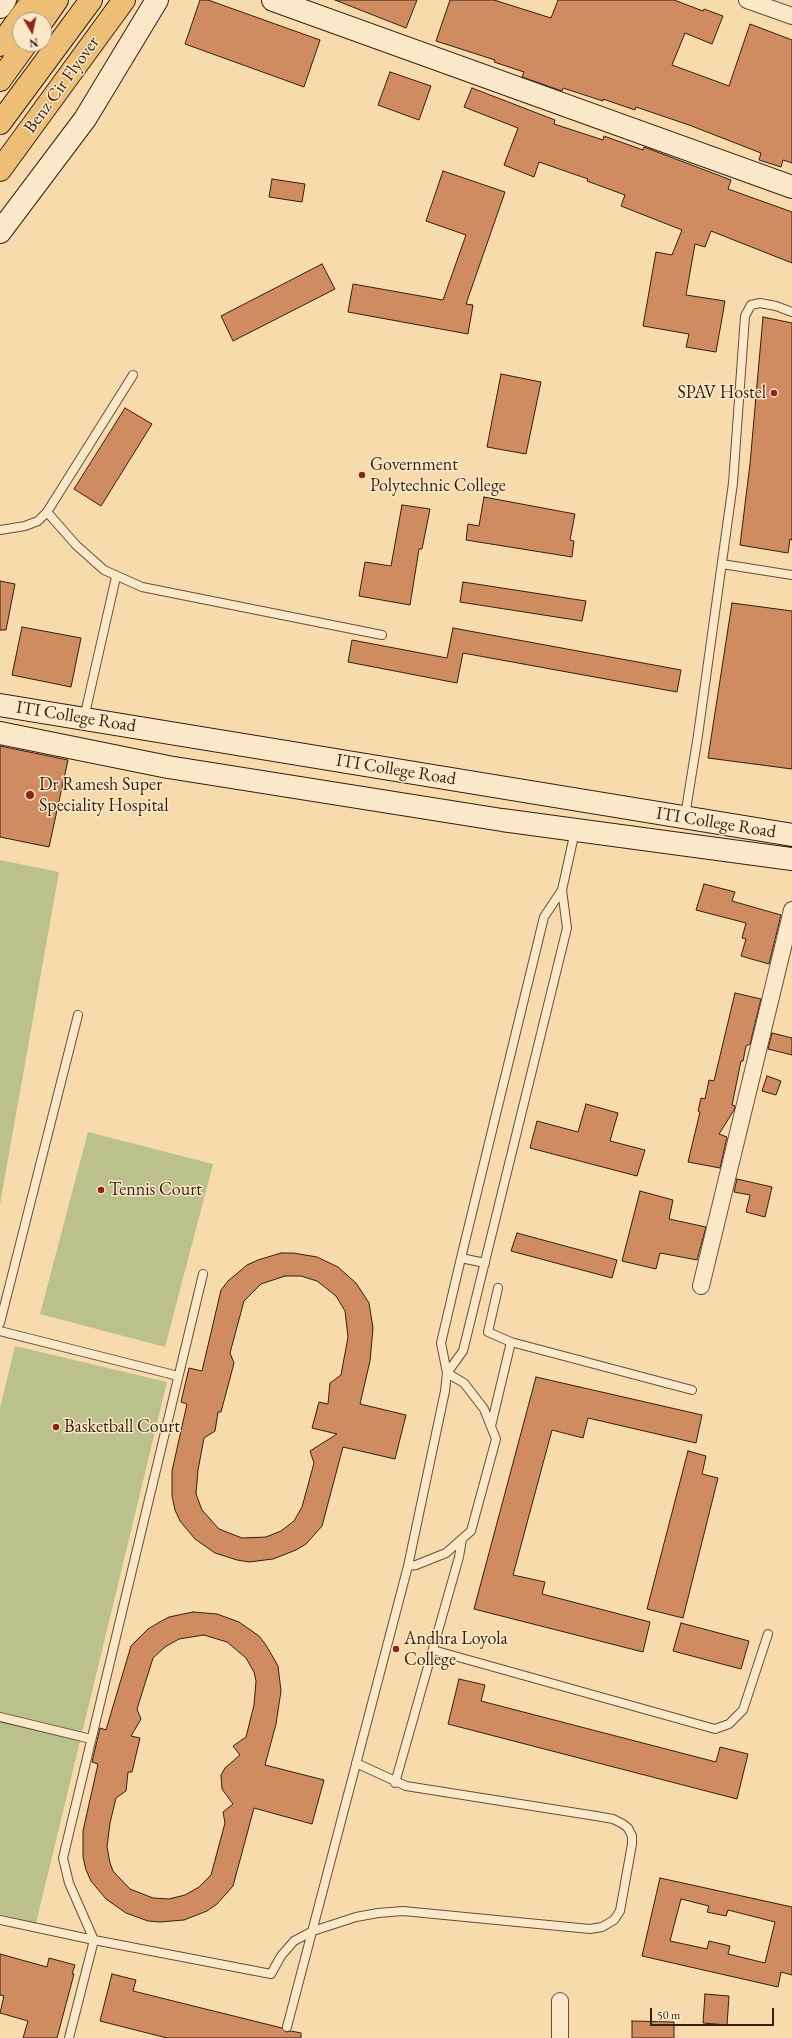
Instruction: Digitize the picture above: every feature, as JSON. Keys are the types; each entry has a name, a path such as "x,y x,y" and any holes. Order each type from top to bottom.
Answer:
{"main road":[{"path":"0,45 33,0"},
{"path":"49,12 57,0"},
{"path":"0,123 91,0"},
{"name":"Benz Cir Flyover","path":"0,170 124,0"},
{"path":"0,80 20,52"}],"street":[{"path":"0,7 5,0"},
{"path":"0,232 84,119 157,0"},
{"path":"273,0 792,187"},
{"path":"747,0 792,16"},
{"name":"ITI College Road","path":"0,704 792,835"},
{"name":"ITI College Road","path":"0,733 168,767 575,830 792,859"},
{"path":"701,1286 792,910"},
{"path":"560,2001 560,2038"}],"lane":[{"path":"684,817 698,735 733,483 745,316 751,305 760,303 776,306 792,312"},
{"path":"0,530 25,526 38,521 47,512 133,376"},
{"path":"47,512 76,545 104,570 116,577 142,587 382,635"},
{"path":"722,564 792,574"},
{"path":"84,718 116,577"},
{"path":"447,1373 463,1351 567,928 562,890 575,830"},
{"path":"287,2027 408,1566 446,1391 447,1373 441,1343 461,1258 544,917 562,890"},
{"path":"0,1323 78,1015"},
{"path":"461,1258 485,1264"},
{"path":"69,2038 94,1940 69,1883 63,1858 203,1274"},
{"path":"498,1288 488,1332 512,1342 692,1390"},
{"path":"0,1331 178,1376"},
{"path":"491,1426 512,1342"},
{"path":"408,1566 416,1566 446,1553 471,1532 496,1439 484,1409 464,1383 447,1373"},
{"path":"395,1783 460,1557 462,1539"},
{"path":"433,1650 715,1729 730,1724 742,1710 768,1634"},
{"path":"0,1717 91,1739"},
{"path":"0,1920 94,1940 271,1974 281,1956 294,1941 313,1931 356,1917 403,1910 590,1930 602,1927 614,1920 620,1911 632,1844 632,1836 628,1828 622,1824 613,1819 596,1816 406,1786 395,1783 356,1763"}],"green space":[{"path":"0,860 59,872 0,1204"},
{"path":"88,1132 213,1164 165,1347 40,1314"},
{"path":"15,1346 167,1382 36,1923 0,1914 0,1408"}],"building":[{"path":"200,0 208,0 320,40 304,87 185,44"},
{"path":"335,0 417,0 406,28"},
{"path":"450,0 494,0 551,18 558,0 674,0 703,11 704,9 723,16 712,44 685,33 672,65 729,86 750,24 792,40 792,163 783,160 781,167 759,160 761,153 689,125 636,107 635,110 563,88 562,91 522,77 524,72 494,62 495,60 436,41"},
{"path":"390,72 431,86 419,120 378,105"},
{"path":"472,88 555,120 554,124 603,140 604,136 643,150 644,147 731,180 728,189 792,212 792,263 711,231 705,247 695,244 686,295 725,301 716,352 686,347 689,334 643,326 656,252 672,255 682,230 621,206 625,195 587,181 588,179 539,162 534,177 504,165 518,128 464,107"},
{"path":"443,171 505,192 466,304 473,305 468,334 348,312 353,284 443,300 466,235 426,221"},
{"path":"272,179 305,184 302,202 269,197"},
{"path":"322,264 335,289 233,341 221,316"},
{"name":"SPAV Hostel","path":"763,317 792,323 792,540 790,539 788,553 740,545 750,464"},
{"path":"501,374 541,382 526,454 487,447"},
{"path":"125,408 152,424 101,506 74,489"},
{"path":"484,497 575,514 570,540 574,541 572,557 466,540 468,524 479,526"},
{"path":"402,505 430,509 422,549 419,549 410,605 359,596 365,562 391,566"},
{"path":"0,581 15,584 6,630 0,630"},
{"path":"463,582 586,601 582,621 460,602"},
{"path":"732,603 792,611 792,769 708,758"},
{"path":"22,627 81,638 71,687 12,675"},
{"path":"453,628 681,670 677,692 463,653 457,683 348,662 352,640 447,658"},
{"name":"Dr Ramesh Super Speciality Hospital","path":"0,746 68,760 49,847 0,837"},
{"path":"704,884 735,892 732,901 781,915 769,964 741,956 746,939 742,938 746,923 696,910"},
{"path":"735,993 761,999 750,1044 746,1046 743,1061 741,1061 732,1105 735,1106 734,1110 719,1134 727,1137 720,1168 688,1162 700,1112 698,1111 701,1098 705,1099 709,1080 714,1081"},
{"path":"772,1033 792,1038 792,1055 768,1049"},
{"path":"767,1076 781,1081 776,1095 762,1091"},
{"path":"586,1104 618,1113 610,1141 645,1150 637,1176 530,1148 537,1121 578,1132"},
{"path":"737,1179 772,1187 765,1217 746,1212 750,1195 734,1192"},
{"path":"640,1191 673,1200 669,1219 706,1227 697,1260 660,1253 656,1269 622,1261"},
{"path":"517,1233 617,1260 612,1278 511,1251"},
{"path":"281,1253 293,1253 317,1257 338,1267 356,1283 369,1303 373,1328 370,1361 360,1404 406,1415 395,1459 343,1447 322,1526 306,1544 296,1550 273,1559 249,1562 215,1553 195,1539 180,1521 175,1510 172,1496 172,1471 187,1404 181,1402 189,1368 202,1371 221,1290 228,1281 247,1265","holes":["285,1276 301,1276 317,1281 336,1296 345,1311 348,1337 341,1375 330,1383 328,1404 319,1402 312,1428 337,1434 310,1451 314,1463 302,1507 294,1521 281,1531 266,1537 242,1538 219,1529 202,1510 196,1494 198,1470 204,1438 215,1431 218,1412 221,1412 234,1363 230,1353 244,1301 261,1284"]},
{"path":"536,1377 702,1415 696,1443 588,1418 583,1438 552,1430 513,1575 545,1582 542,1594 650,1622 643,1652 474,1609"},
{"path":"688,1451 706,1456 702,1474 718,1478 683,1618 647,1609"},
{"path":"193,1612 217,1614 239,1622 259,1636 278,1666 281,1691 276,1724 265,1765 324,1780 312,1824 254,1808 233,1886 217,1904 207,1911 184,1920 160,1922 148,1921 126,1913 106,1899 91,1881 86,1870 83,1857 83,1831 98,1764 92,1762 100,1728 106,1730 131,1646 148,1629 169,1617","holes":["204,1635 227,1642 246,1658 254,1672 256,1681 254,1705 246,1737 233,1746 240,1755 225,1768 221,1775 222,1789 233,1804 223,1812 225,1823 211,1875 199,1887 185,1895 169,1899 153,1898 130,1889 113,1871 107,1847 110,1823 116,1798 126,1791 128,1772 132,1772 140,1738 131,1736 141,1719 137,1709 153,1658 165,1647 179,1639"]},
{"path":"681,1623 749,1641 741,1669 673,1651"},
{"path":"459,1679 485,1685 481,1701 716,1762 720,1747 748,1754 737,1799 448,1724"},
{"path":"660,1878 792,1907 792,1975 781,1972 778,1987 642,1956","holes":["681,1899 709,1906 707,1912 726,1916 728,1910 775,1922 765,1963 728,1954 730,1946 709,1941 707,1949 670,1941"]},
{"path":"0,1954 47,1967 49,1958 75,1965 57,2038 23,2038 28,2021 0,2013 4,1996 0,1995"},
{"path":"112,1974 136,1980 133,1991 282,2028 286,2032 291,2031 301,2033 301,2038 167,2038 100,2021"},
{"path":"705,1994 729,1996 727,2025 703,2023"},
{"path":"632,2021 674,2022 674,2038 632,2038"}],"place":[{"name":"SPAV Hostel","path":"774,393"},
{"name":"Government Polytechnic College","path":"362,475"},
{"name":"Dr Ramesh Super Speciality Hospital","path":"30,795"},
{"name":"Tennis Court","path":"101,1190"},
{"name":"Basketball Court","path":"56,1427"},
{"name":"Andhra Loyola College","path":"396,1649"}]}
